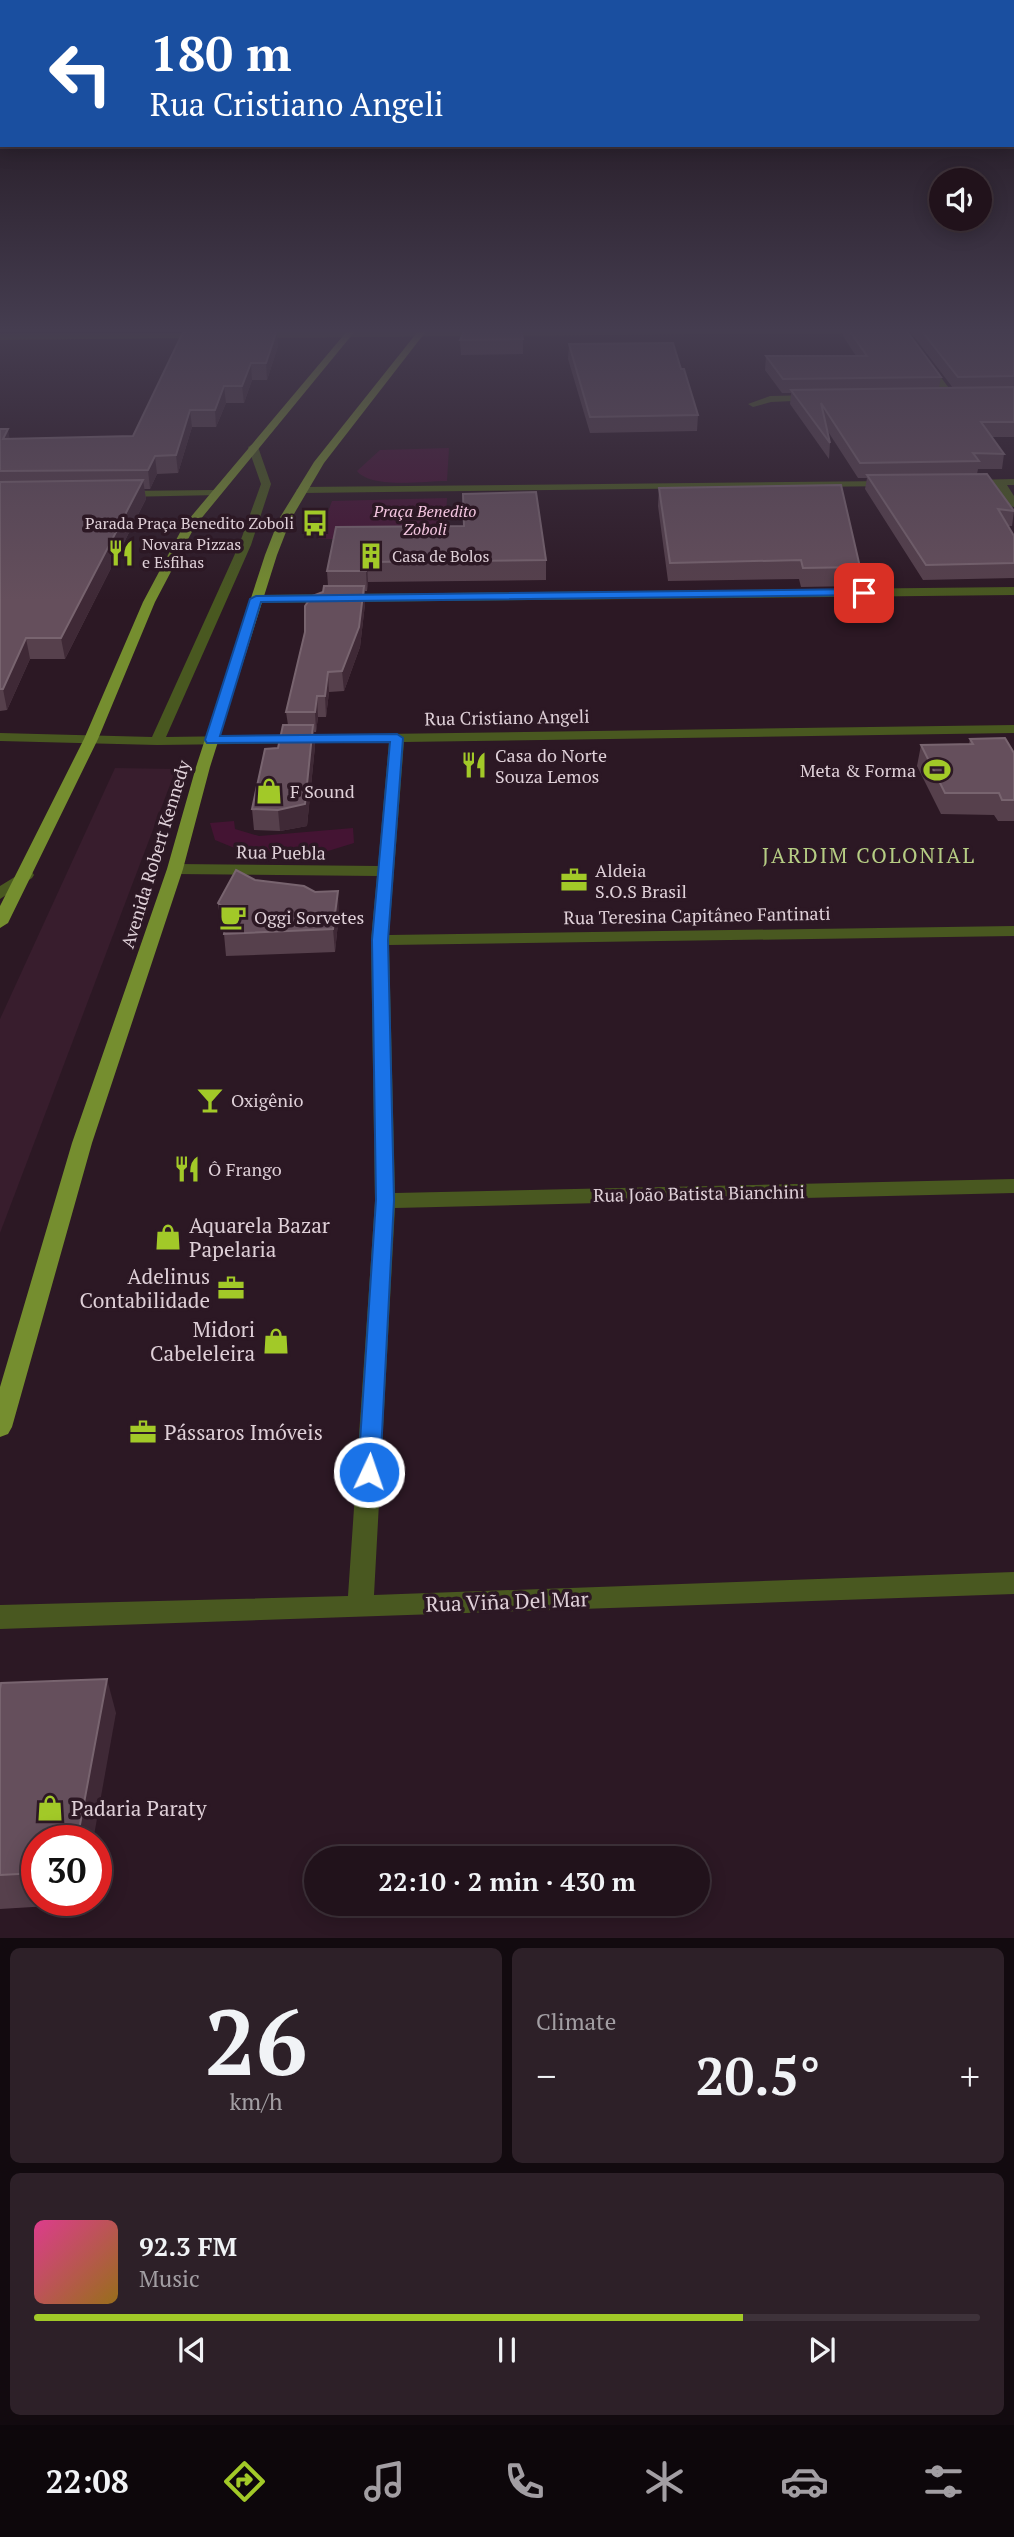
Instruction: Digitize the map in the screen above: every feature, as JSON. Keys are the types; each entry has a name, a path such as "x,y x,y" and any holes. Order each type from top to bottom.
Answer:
{"main road":[{"path":"0,923 26,875 91,738 149,602 190,525 275,420"},
{"name":"Avenida Robert Kennedy","path":"0,1427 82,1143 175,869 256,599 285,519 302,489 350,420"}],"street":[{"name":"Avenida Robert Kennedy","path":"157,741 244,545 266,484 253,447"},
{"path":"1000,482 1014,504"},
{"path":"959,483 1014,482"},
{"path":"302,489 905,484"},
{"path":"110,494 215,493"},
{"path":"256,599 1014,591"},
{"name":"Rua Cristiano Angeli","path":"0,737 157,741 1014,729"},
{"path":"360,1607 385,1200 380,940 397,738"},
{"name":"Rua Puebla","path":"175,869 386,871"},
{"path":"0,894 26,875"},
{"name":"Rua Teresina Capitâneo Fantinati","path":"380,940 1014,931"},
{"name":"Rua João Batista Bianchini","path":"385,1200 1014,1186"},
{"name":"Rua Viña Del Mar","path":"0,1616 360,1607 1014,1583"}],"shaded area":[{"path":"115,768 176,769 0,1233 0,1019"}],"green space":[{"path":"449,448 447,481 386,482 364,477 357,471 380,450"},
{"name":"Praça Benedito Zoboli","path":"447,498 445,539 318,539 332,501"},
{"path":"234,821 235,829 259,836 353,828 354,843 315,855 237,849 215,840 210,823"}],"building":[{"path":"140,420 187,420 176,455 155,456 148,470 0,471 0,429 8,429 3,439 133,436"},
{"path":"813,420 825,420 830,443"},
{"path":"832,420 1014,420 981,422 1004,454 973,453 979,461 860,463"},
{"path":"987,474 1014,511 998,509 1014,536 1014,563 926,565 867,475"},
{"path":"143,480 61,638 26,638 3,689 0,689 0,482"},
{"path":"841,485 860,567 803,568 801,560 670,563 659,488"},
{"path":"536,492 546,560 367,562 366,571 327,571 336,527 464,526 463,494"},
{"path":"324,586 364,586 359,627 342,671 328,672 325,696 317,696 315,712 286,712 305,632 305,606 312,596 323,592"},
{"path":"283,725 313,725 305,804 278,810 252,809 265,749 278,748"},
{"path":"1005,738 1014,753 1014,800 1002,800 999,793 945,793 921,745 973,744 970,739"},
{"path":"236,870 255,880 304,886 315,892 338,891 333,929 224,934 227,911 218,903"},
{"name":"Padaria Paraty","path":"107,1679 80,1825 21,1825 21,1874 0,1875 0,1689 1,1683"}],"place":[{"name":"Parada Praça Benedito Zoboli","path":"315,523"},
{"name":"Novara Pizzas e Esfihas","path":"121,553"},
{"name":"Casa de Bolos","path":"371,556"},
{"name":"Casa do Norte Souza Lemos","path":"474,765"},
{"name":"Meta & Forma","path":"937,770"},
{"name":"F Sound","path":"269,791"},
{"name":"Aldeia S.O.S Brasil","path":"574,880"},
{"name":"Oggi Sorvetes","path":"233,917"},
{"name":"Oxigênio","path":"210,1100"},
{"name":"Ô Frango","path":"187,1169"},
{"name":"Aquarela Bazar Papelaria","path":"168,1237"},
{"name":"Adelinus Contabilidade","path":"231,1288"},
{"name":"Midori Cabeleleira","path":"276,1341"},
{"name":"Pássaros Imóveis","path":"143,1432"},
{"name":"Padaria Paraty","path":"50,1808"}],"district":[{"name":"JARDIM COLONIAL","path":"869,855"}],"route":[{"path":"369,1472 385,1200 380,940 397,738 212,740 256,599 864,593"}]}
